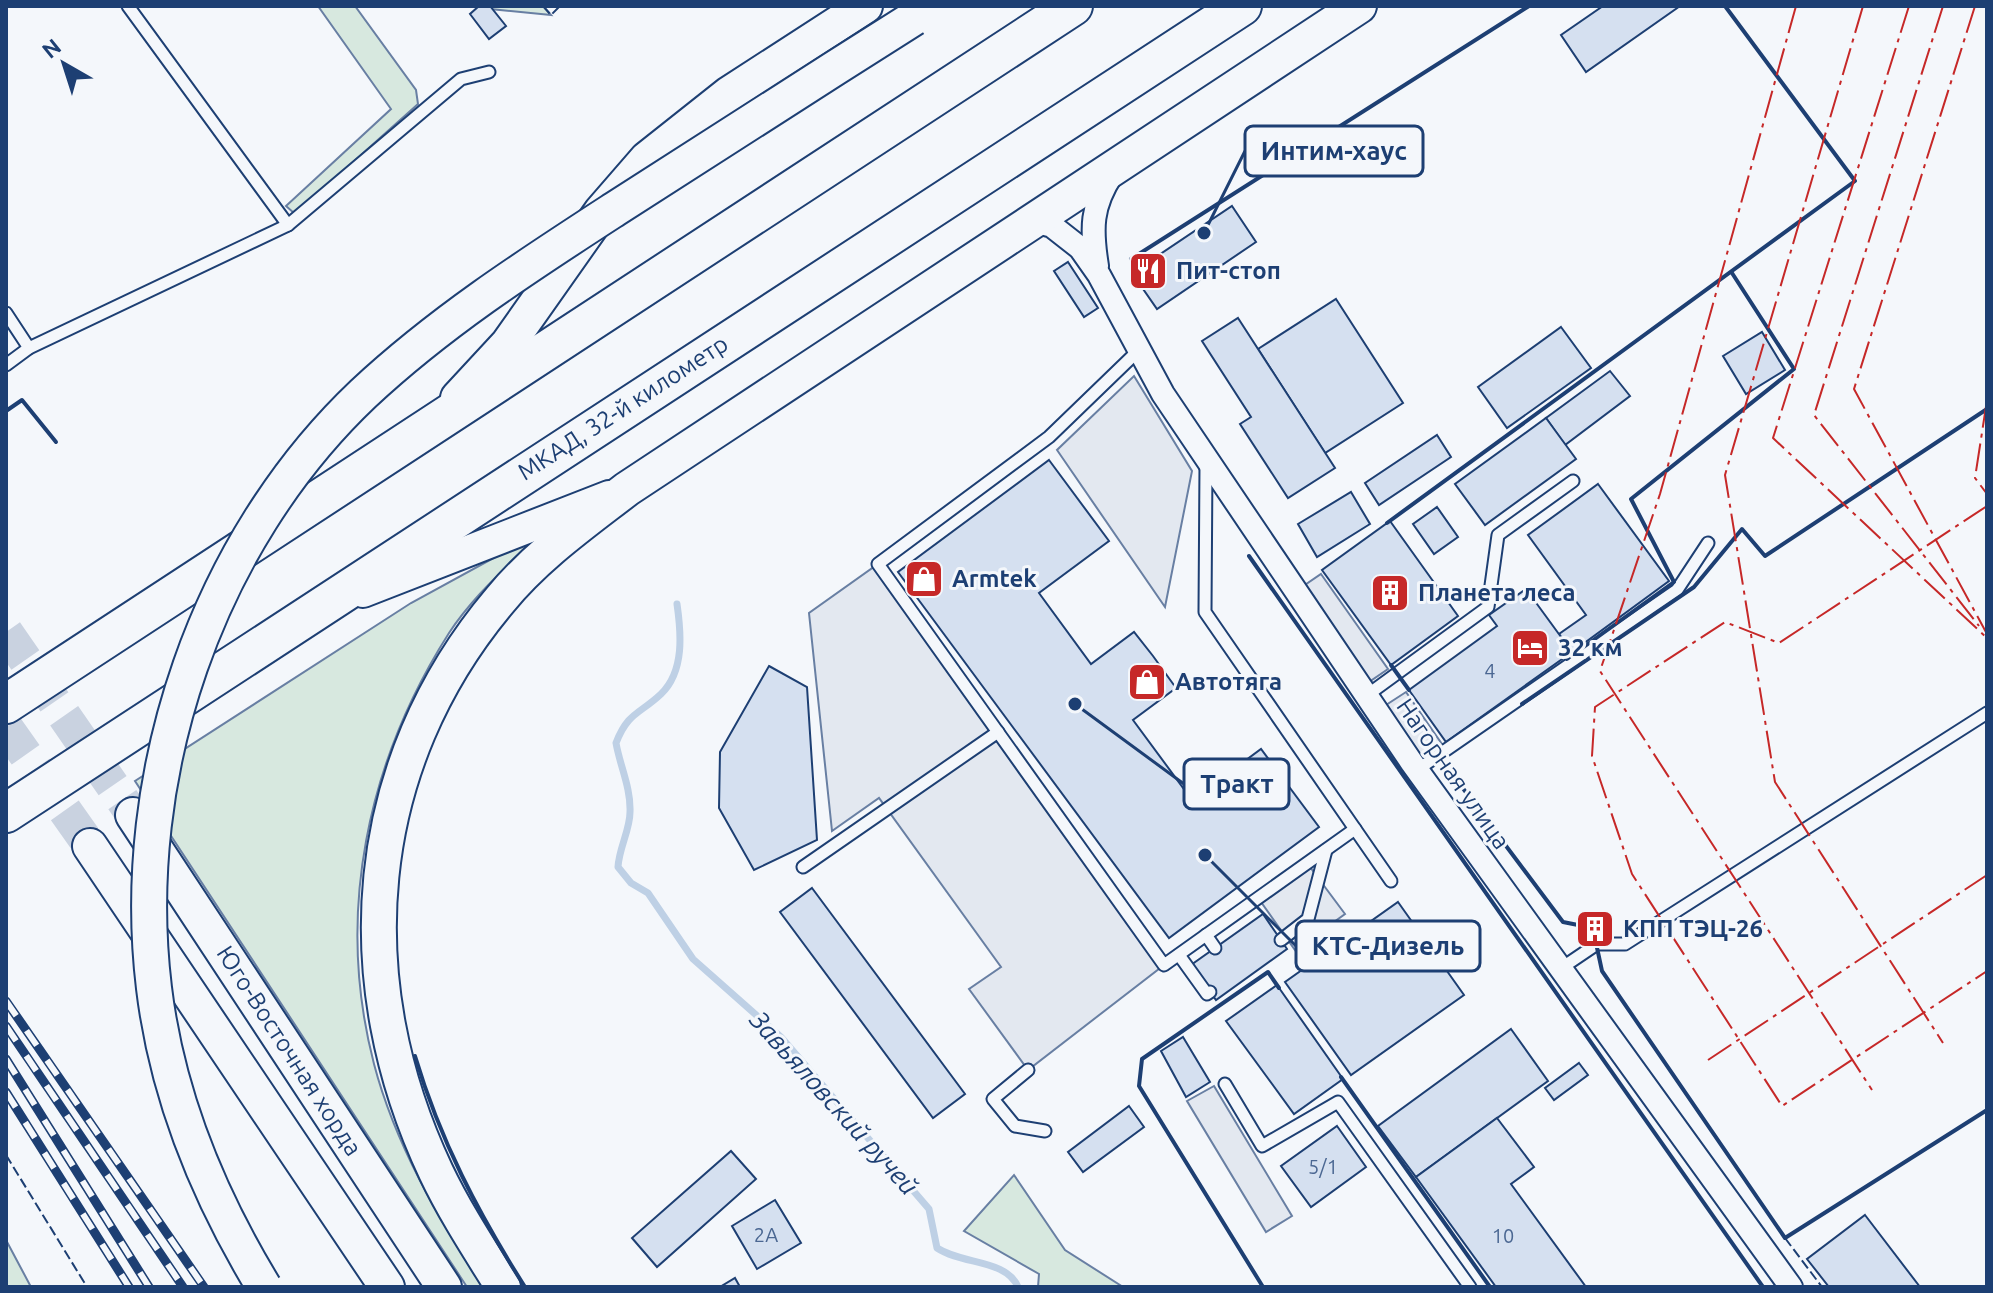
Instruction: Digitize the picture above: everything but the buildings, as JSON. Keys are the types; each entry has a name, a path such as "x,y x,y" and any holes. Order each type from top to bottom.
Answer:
{"highway":[{"path":"6,704 1073,6"},
{"name":"МКАД, 32-й километр","path":"6,813 1242,6"}],"main road":[{"path":"415,439 508,344 601,212 647,159 729,94 865,6"},
{"path":"503,1287 437,1174 403,1090 383,1005 378,966 376,918 380,872 402,776 437,693 471,637 501,598 551,548 627,489 1359,6"},
{"path":"264,1287 229,1226 190,1138 161,1034 150,945 148,887 159,787 186,680 231,570 275,494 303,457 363,394 413,350 524,268 924,12"},
{"name":"Юго-Восточная хорда","path":"133,815 444,1287"},
{"name":"Юго-Восточная хорда","path":"90,846 387,1287"}],"street":[{"name":"Нагорная улица","path":"1099,275 1091,232 1094,205 1116,169"},
{"name":"Нагорная улица","path":"1026,228 1041,223 1060,229 1080,248 1099,275 1139,350 1206,460 1366,696 1791,1287"},
{"path":"306,615 627,489"}],"lane":[{"path":"128,6 288,225"},
{"path":"6,365 29,348 288,225 461,79 489,72"},
{"path":"6,313 29,348"},
{"path":"1139,350 1049,437 878,564 1164,965 1355,829"},
{"path":"1206,460 1205,612 1391,881"},
{"path":"1366,696 1488,607 1498,535 1573,481"},
{"path":"1417,770 1677,590 1708,543"},
{"path":"1560,969 1597,944 1625,944 1987,713"},
{"path":"803,867 998,732"},
{"path":"1281,940 1308,919 1326,850"},
{"path":"1225,922 1234,935"},
{"path":"1206,935 1215,948"},
{"path":"1179,955 1207,994 1210,992"},
{"path":"1028,1070 993,1099 1015,1126 1045,1131"},
{"path":"1225,1084 1262,1146 1338,1102 1470,1287"}],"shaded area":[{"path":"318,6 355,6 416,90 418,104 295,214 286,206 391,109"},
{"path":"487,6 543,6 551,15 490,9"},
{"path":"1134,376 1192,471 1165,607 1057,450"},
{"path":"521,543 526,547 485,588 449,633 421,682 397,734 379,787 366,841 359,896 358,952 363,1008 374,1064 406,1152 450,1234 483,1287 467,1287 135,781 411,603"},
{"path":"878,564 1164,965 1028,1070 969,989 1001,967 879,798 832,831 809,613"},
{"path":"1321,574 1388,669 1366,684 1299,589"},
{"path":"1406,692 1444,747 1421,762 1383,707"},
{"path":"1310,867 1345,914 1295,950 1261,902"},
{"path":"1214,1086 1292,1216 1266,1232 1187,1101"},
{"path":"1014,1175 1065,1250 1123,1287 1038,1287 1039,1274 964,1231"},
{"path":"6,1240 31,1287 6,1287"}],"waterway":[{"name":"Завьяловский ручей","path":"677,604 680,651 674,674 661,694 630,719 616,743 630,803 618,867 631,883 648,893 693,959 781,1037 929,1209 937,1248 1004,1271 1018,1287"}],"tunnel":[{"path":"6,632 133,815"},
{"path":"6,727 90,846"}],"railway":[{"path":"6,1001 204,1287"},
{"path":"6,1026 183,1287"},
{"path":"6,1059 149,1287"},
{"path":"6,1092 129,1287"}],"fence":[{"path":"543,6 551,15 560,6"},
{"path":"6,1155 87,1287"},
{"path":"1785,1238 1822,1287"}],"wall":[{"path":"1131,259 1529,6"},
{"path":"1387,523 1855,181 1725,6"},
{"path":"1567,659 1674,582 1631,499 1794,369 1732,273"},
{"path":"6,411 22,400 56,442"},
{"path":"1522,704 1694,587 1742,529 1765,556 1987,409"},
{"path":"1249,556 1763,1287"},
{"path":"1391,665 1409,690"},
{"path":"1446,755 1441,759 1563,922 1583,926 1586,930"},
{"path":"1596,943 1602,971 1785,1238 1987,1110"},
{"path":"1263,1287 1139,1086 1142,1059 1268,972 1279,988"},
{"path":"415,1056 448,1146 492,1232 525,1287"},
{"path":"1341,1077 1490,1287"}],"power":[{"path":"1796,6 1660,494 1600,671 1872,1090"},
{"path":"1863,6 1725,475 1775,782 1943,1043"},
{"path":"1909,6 1773,438 1987,638"},
{"path":"1943,6 1814,415 1979,626"},
{"path":"1975,6 1854,389 1987,634"},
{"path":"1987,400 1975,478 1987,494"},
{"path":"1987,506 1779,643 1725,622 1595,707 1592,756 1632,874 1782,1106 1987,971"},
{"path":"1708,1060 1987,875"}],"place":[{"name":"Интим-хаус","path":"1204,233"},
{"name":"Пит-стоп","path":"1148,271"},
{"name":"Armtek","path":"924,579"},
{"name":"Планета леса","path":"1390,593"},
{"name":"32 км","path":"1530,648"},
{"name":"Автотяга","path":"1147,682"},
{"name":"Тракт","path":"1075,704"},
{"name":"КТС-Дизель","path":"1205,855"},
{"name":"КПП ТЭЦ-26","path":"1595,929"}]}
